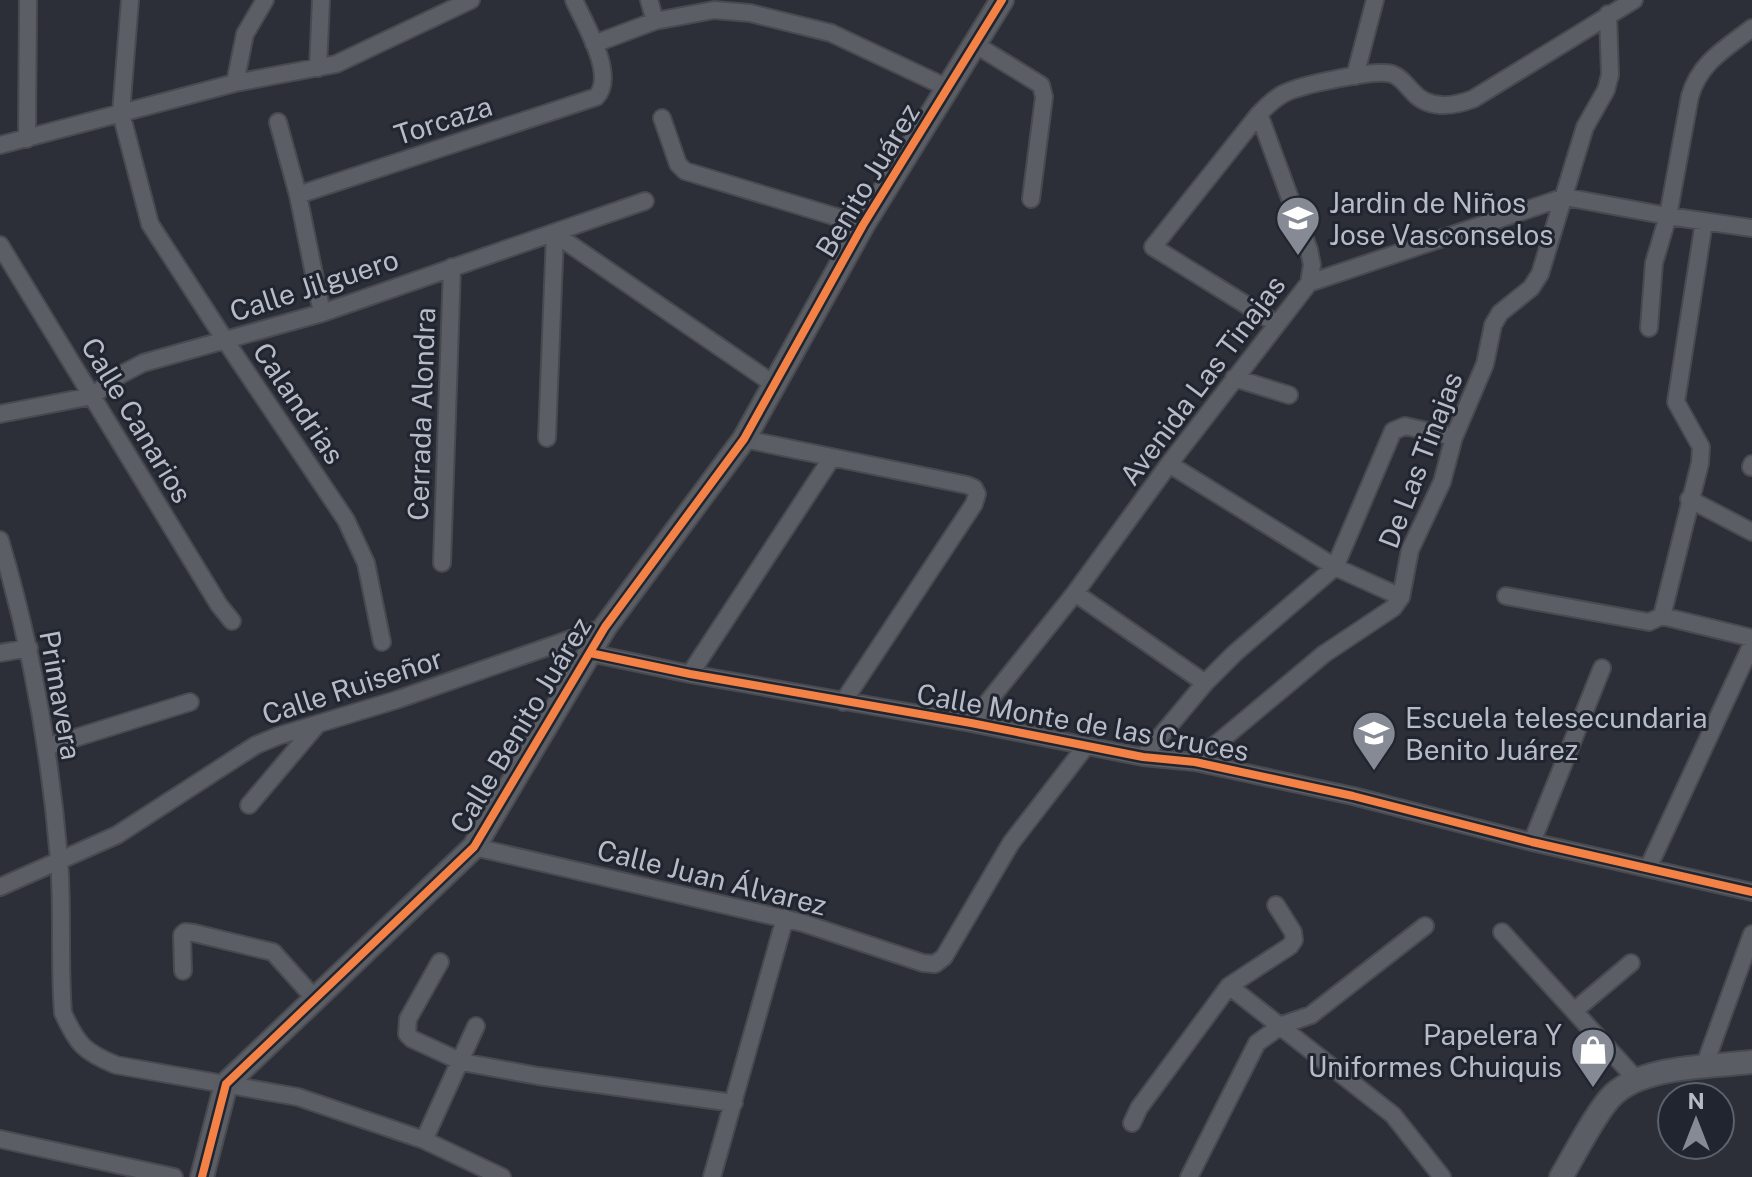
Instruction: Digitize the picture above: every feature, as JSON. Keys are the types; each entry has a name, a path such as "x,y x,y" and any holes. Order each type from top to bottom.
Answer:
{"street":[{"path":"27,139 28,0"},
{"name":"Calandrias","path":"130,0 121,113 150,224 346,520 366,563 382,642"},
{"path":"235,83 245,34 265,0"},
{"path":"318,68 321,0"},
{"path":"0,145 235,83 336,64 471,0"},
{"path":"574,0 594,44 655,21 714,10 750,13 831,33 948,88"},
{"path":"649,0 655,21"},
{"name":"Benito Juárez","path":"775,385 863,225 1002,0"},
{"path":"1355,76 1375,0"},
{"path":"1277,324 1153,247 1259,114 1285,93 1355,76 1393,74 1421,100 1439,106 1455,106 1473,99 1634,0"},
{"name":"De Las Tinajas","path":"1401,597 1410,550 1442,482 1454,437 1485,364 1493,325 1500,313 1531,288 1540,274 1585,127 1606,90 1610,75 1608,14"},
{"path":"1649,328 1654,263 1668,216 1695,78 1706,64 1752,28"},
{"name":"Torcaza","path":"298,195 596,97 604,85 603,70 594,44"},
{"path":"976,45 1041,85 1044,97 1031,199"},
{"path":"1259,114 1309,250 1312,265 1309,283"},
{"path":"662,118 678,164 685,171 863,225"},
{"path":"278,122 298,195 322,313"},
{"path":"1565,197 1752,228"},
{"name":"Avenida Las Tinajas","path":"971,723 1075,593 1169,464 1309,283 1565,197"},
{"name":"Calle Jilguero","path":"0,414 92,396 120,375 143,363 322,313 645,201"},
{"path":"1662,616 1700,463 1701,447 1676,402 1704,222"},
{"path":"555,234 775,385"},
{"path":"547,438 555,234"},
{"name":"Calle Canarios","path":"0,245 207,586 232,621"},
{"name":"Cerrada Alondra","path":"442,563 452,267"},
{"path":"1234,378 1289,395"},
{"name":"Calle Benito Juárez","path":"226,1084 474,847 605,627 744,439 775,385"},
{"path":"1143,757 1205,683 1235,653 1335,567 1390,437 1399,428 1410,427 1454,437"},
{"path":"744,439 967,485 974,488 977,494 974,504 843,702"},
{"path":"690,674 831,459"},
{"path":"1169,464 1335,567 1401,597 1386,613 1324,654 1195,762"},
{"path":"1689,499 1752,532"},
{"name":"Primavera","path":"0,542 29,648 46,747 59,862 63,1013 73,1034 91,1054 116,1065 298,1097 424,1140 502,1177"},
{"path":"1075,593 1205,683"},
{"path":"1506,596 1649,622 1662,616 1752,641 1648,868"},
{"name":"Calle Ruiseñor","path":"0,887 117,835 256,745 605,627"},
{"path":"0,653 29,648"},
{"name":"Calle Monte de las Cruces","path":"590,653 1143,757 1195,762 1353,796 1532,842 1752,892"},
{"path":"1532,842 1602,668"},
{"path":"46,747 190,702"},
{"path":"249,805 316,726"},
{"name":"Calle Juan Álvarez","path":"474,847 785,918 923,963 935,964 944,957 1011,843 1086,746"},
{"path":"1136,1115 1229,986 1255,966 1290,946 1294,940 1276,905"},
{"path":"712,1177 785,918"},
{"path":"1189,1177 1257,1043 1282,1025 1311,1015 1425,926"},
{"path":"183,971 182,935 185,932 194,933 273,952 316,1000"},
{"path":"1502,932 1636,1079"},
{"path":"1704,1067 1752,934"},
{"path":"440,962 408,1019 407,1034 462,1062 538,1076 734,1103"},
{"path":"1574,1011 1631,963"},
{"path":"1229,986 1393,1115 1442,1177"},
{"path":"424,1140 476,1026"},
{"path":"1561,1177 1609,1098 1636,1079 1752,1062"},
{"path":"202,1177 226,1084"},
{"path":"0,1139 174,1177"}],"cycle path":[{"path":"202,1177 226,1084 474,847 605,627 744,439 863,225 1002,0"},
{"path":"590,653 1143,757 1195,762 1353,796 1532,842 1752,892"}],"place":[{"name":"Jardin de Niños Jose Vasconselos","path":"1298,257"},
{"name":"Escuela telesecundaria Benito Juárez","path":"1374,772"},
{"name":"Papelera Y Uniformes Chuiquis","path":"1593,1089"}]}
